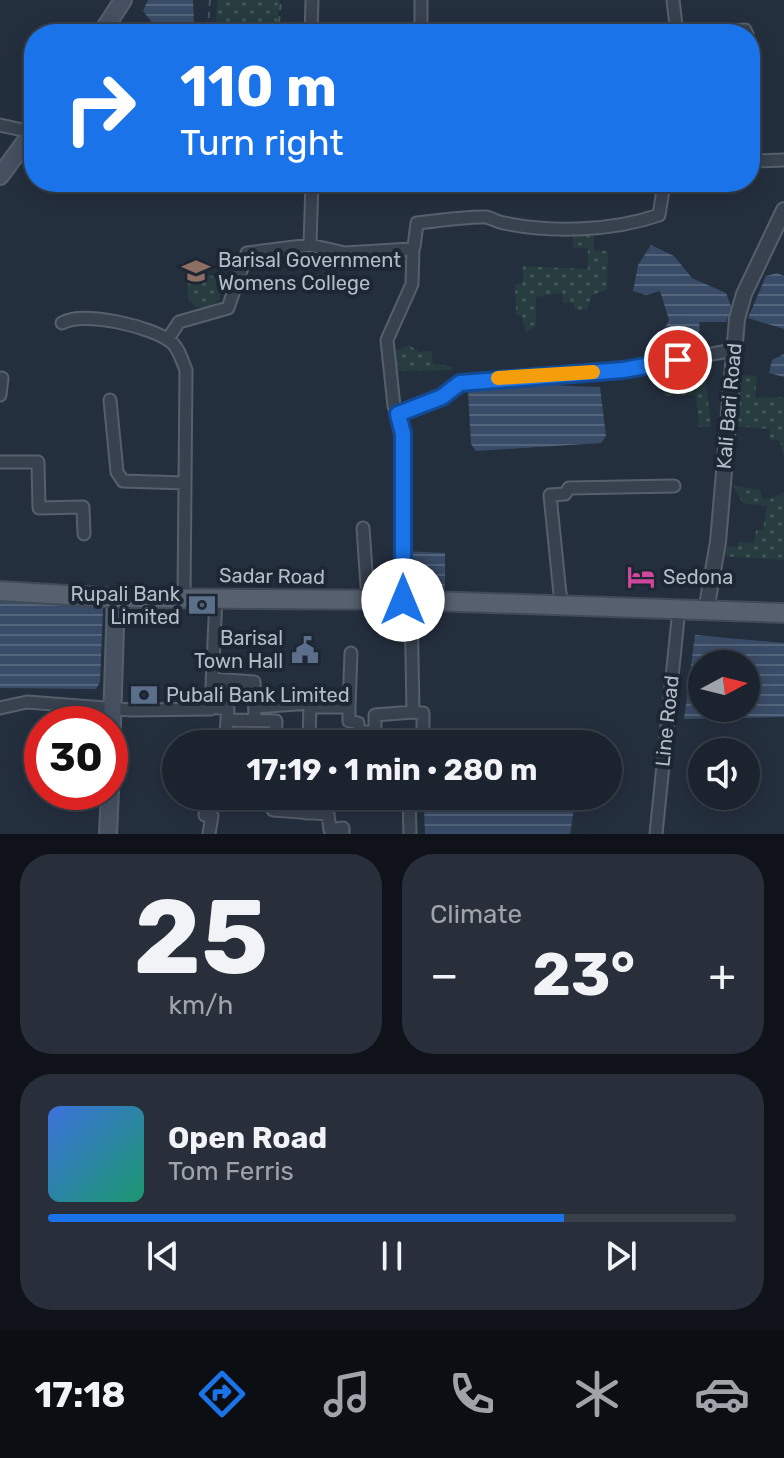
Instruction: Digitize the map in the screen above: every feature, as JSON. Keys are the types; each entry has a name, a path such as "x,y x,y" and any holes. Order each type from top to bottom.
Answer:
{"main road":[{"path":"107,24 123,0"},
{"path":"0,176 24,143"},
{"name":"Sadar Road","path":"0,591 116,598 407,600 784,613"},
{"path":"114,706 116,598"},
{"path":"108,834 109,810"}],"street":[{"path":"311,24 312,0"},
{"path":"420,24 421,0"},
{"path":"673,0 676,24"},
{"path":"0,125 24,129"},
{"path":"760,161 784,160"},
{"path":"310,245 312,192"},
{"path":"413,712 403,434 394,406 387,340 412,284 414,227 421,223 489,217 500,223 538,227 628,225 659,215 663,192"},
{"name":"Kali Bari Road","path":"706,611 718,542 734,350 744,294 784,210"},
{"path":"168,339 179,322 228,308 247,253 310,245 345,253 413,248"},
{"path":"62,323 68,319 104,319 168,339 175,345 186,370 184,598"},
{"path":"398,414 442,397 460,383 623,370 734,350"},
{"path":"0,395 2,378"},
{"path":"110,400 117,472 123,481 185,483"},
{"path":"0,462 38,462 39,508 83,507 84,534"},
{"path":"565,605 560,594 550,495 565,494 569,488 674,486"},
{"path":"363,528 368,600"},
{"path":"211,707 216,597"},
{"name":"Line Road","path":"656,834 679,609"},
{"path":"351,653 349,721 358,723 358,732 375,732 375,715 413,712 423,713 423,730"},
{"path":"212,679 254,682 255,720"},
{"path":"0,708 27,702 114,706"},
{"path":"255,707 310,703 309,730"},
{"path":"310,707 349,707"},
{"path":"128,709 228,709 226,730"},
{"path":"227,720 276,721 276,730"},
{"path":"206,810 205,815 212,816 209,834"},
{"path":"273,810 328,814 330,830 343,828 343,834"},
{"path":"409,810 410,834"}],"path":[{"path":"208,24 210,0"},
{"path":"277,24 281,0"}],"green space":[{"path":"218,0 280,0 277,24 215,24"},
{"path":"573,229 594,229 594,250 608,251 607,290 592,295 587,309 576,310 573,303 563,303 562,293 536,297 536,326 526,333 521,316 516,314 515,285 523,282 523,266 588,269 588,249 573,247"},
{"path":"204,274 216,279 221,291 216,303 204,308 192,303 187,291 192,279"},
{"path":"409,345 419,352 431,351 433,363 452,367 452,370 393,371 391,353"},
{"path":"678,363 686,375 705,375 711,427 699,427 696,395 664,396 660,365"},
{"path":"739,375 757,376 755,398 784,397 784,457 780,441 770,440 769,429 732,426"},
{"path":"732,485 760,490 762,498 770,499 784,492 784,560 719,556 722,545 737,547 738,542 754,543 756,530 763,529 767,506 743,503"}],"water":[{"path":"148,0 193,0 194,23 153,24 143,11"},
{"path":"651,245 674,256 692,278 726,293 732,309 726,322 699,322 700,331 682,341 662,334 669,320 660,291 646,295 633,291 638,265"},
{"path":"777,273 784,276 784,329 748,318 766,276"},
{"path":"784,354 784,377 769,373 772,360"},
{"path":"469,385 600,387 606,436 601,443 476,451 471,444 468,391"},
{"path":"404,551 445,553 445,591 405,590"},
{"path":"0,599 96,603 103,608 100,682 96,689 0,688"},
{"path":"695,635 784,643 784,717 760,717 760,650 693,650"},
{"path":"688,688 688,719 684,719"},
{"path":"424,810 574,810 570,834 425,834"}],"slow traffic":[{"path":"498,378 593,372"}],"place":[{"name":"Barisal Government Womens College","path":"196,271"},
{"name":"Sedona","path":"641,577"},
{"name":"Rupali Bank Limited","path":"202,605"},
{"name":"Barisal Town Hall","path":"305,650"},
{"name":"Pubali Bank Limited","path":"144,695"}],"route":[{"path":"403,600 403,434 398,414 442,397 460,383 623,370 678,360"}]}
